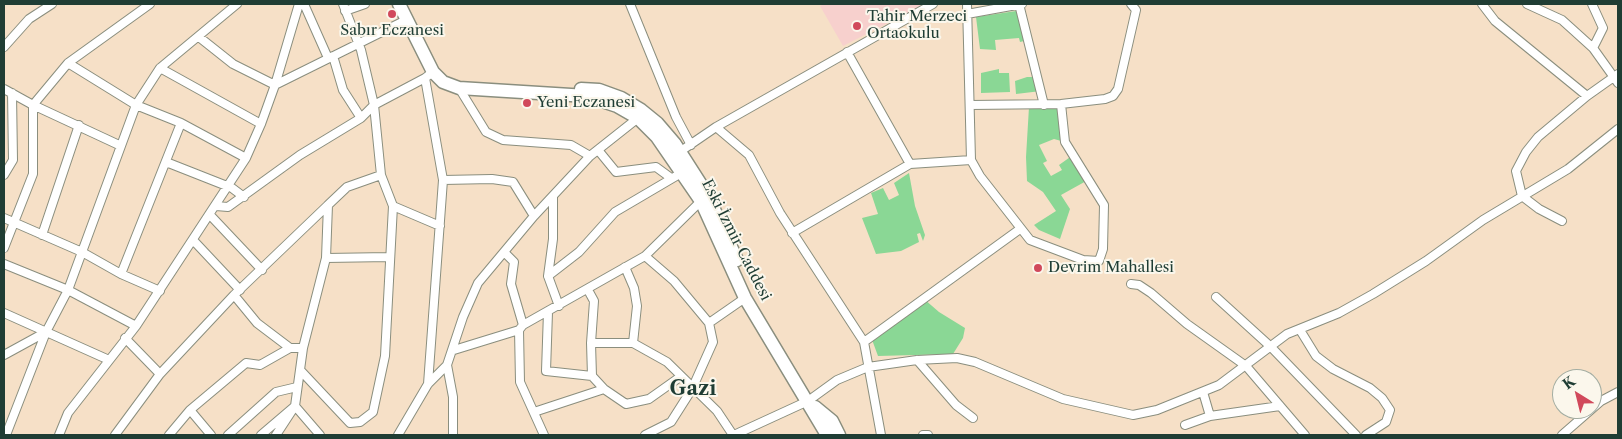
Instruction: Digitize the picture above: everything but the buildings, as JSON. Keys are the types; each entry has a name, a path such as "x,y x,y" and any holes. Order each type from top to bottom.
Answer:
{"main road":[{"name":"Eski İzmir Caddesi","path":"403,9 429,75 459,88 587,96 617,106 638,118 676,155 677,175 704,198 746,298 772,346 808,401 827,435"},
{"path":"429,75 462,80 599,90 621,98 658,123 704,198"},
{"name":"Eski İzmir Caddesi","path":"808,401 832,422 839,435"}],"street":[{"path":"4,48 29,19 52,4"},
{"path":"4,248 33,174 33,105 68,63 150,4"},
{"path":"6,435 46,332 68,290 119,145 136,105 160,68 237,4"},
{"path":"59,435 68,413 136,326 210,216 246,158 275,85 299,4"},
{"path":"304,4 330,57 343,90 361,118"},
{"path":"302,371 350,423 360,422 372,412 385,356 392,206 381,175 374,105 357,42 344,8 365,4"},
{"path":"630,4 666,94 691,145"},
{"path":"676,155 716,127 933,4"},
{"path":"967,4 972,160 980,176 1030,240 1083,260 1099,261 1103,248 1104,205 1065,142 1060,104"},
{"path":"968,14 1021,4 1044,104"},
{"path":"970,105 1060,104 1105,100 1113,96 1118,89 1136,10 1131,4"},
{"path":"1482,4 1495,21 1587,96"},
{"path":"1527,4 1562,20 1593,48 1617,78 1587,96 1538,137 1526,152 1516,171 1522,196 1539,209 1562,221"},
{"path":"1592,4 1602,28 1593,48"},
{"path":"275,85 357,42 403,9"},
{"path":"199,37 233,64 275,85"},
{"path":"847,52 910,164"},
{"path":"68,63 136,105 181,123 246,158"},
{"path":"160,68 261,124"},
{"path":"216,206 228,207 300,155 361,118 374,105 429,75 443,180 428,384"},
{"path":"4,88 33,105 119,145"},
{"path":"459,88 486,132 503,140 571,145 590,156"},
{"path":"4,175 13,160 12,93"},
{"path":"398,435 428,384 447,365 454,350 463,317 478,282 534,216 590,156 638,118"},
{"path":"121,274 181,123"},
{"path":"42,235 79,125"},
{"path":"716,127 749,155 792,232 864,342 876,402 880,435"},
{"path":"591,343 633,343 667,362 692,389 717,411 733,435 808,401 837,380 868,367 917,360 957,358 975,362 1063,399 1133,415 1157,410 1219,385 1287,334 1339,313 1373,294 1522,196 1568,169 1618,129"},
{"path":"598,150 616,172 656,167 677,175"},
{"path":"792,232 910,164 972,160"},
{"path":"166,162 228,186 244,197"},
{"path":"115,435 160,374 237,293 347,186 381,175"},
{"path":"548,276 579,252 615,212 677,175"},
{"path":"443,180 492,178 513,182 534,216"},
{"path":"552,196 554,239 548,276 559,306"},
{"path":"454,350 521,327 645,256 704,198"},
{"path":"276,435 295,406 297,387 302,371 303,348 326,258 328,205"},
{"path":"392,206 440,226"},
{"path":"210,216 262,270"},
{"path":"4,218 82,252 121,274 160,290"},
{"path":"864,342 1020,229"},
{"path":"194,240 237,293 257,323 290,348"},
{"path":"504,252 514,262 511,284 521,327 520,382 544,435"},
{"path":"645,256 674,281 709,324 713,342 692,389 670,422 645,435"},
{"path":"326,258 389,257"},
{"path":"4,264 68,290 136,326"},
{"path":"625,267 634,288 637,306 633,343"},
{"path":"1131,284 1139,285 1151,293 1187,324 1246,366 1305,435"},
{"path":"588,290 594,301 591,343 592,376 604,389 626,404 649,399 680,377"},
{"path":"1216,297 1271,347 1356,435"},
{"path":"709,324 746,298"},
{"path":"548,312 546,371 592,376"},
{"path":"4,313 109,360"},
{"path":"1300,330 1316,356 1333,369 1370,388 1382,398 1390,410 1386,422 1366,435"},
{"path":"4,355 46,332"},
{"path":"125,338 160,374"},
{"path":"169,435 190,410 246,364 260,364 290,348 303,348"},
{"path":"917,360 956,405 973,418"},
{"path":"447,365 453,397 453,435 457,435"},
{"path":"228,435 276,392 297,387"},
{"path":"534,412 604,389"},
{"path":"1203,392 1210,416"},
{"path":"1562,435 1601,401 1618,392"},
{"path":"261,435 295,406"},
{"path":"295,406 320,435"},
{"path":"1185,425 1210,416 1280,406"},
{"path":"190,410 210,435"},
{"path":"923,435 928,435"}],"shaded area":[{"name":"Tahir Merzeci Ortaokulu","path":"824,4 925,4 843,46 820,6"}],"green space":[{"path":"1016,11 1021,12 1028,40 1020,42 1019,38 995,40 996,50 980,49 976,17"},
{"path":"999,69 999,73 1009,73 1010,92 981,93 981,73"},
{"path":"1027,77 1037,77 1041,91 1016,94 1015,81"},
{"path":"1061,104 1065,142 1054,139 1039,145 1047,161 1043,163 1051,176 1062,170 1059,165 1073,155 1088,180 1061,195 1070,209 1060,239 1039,230 1034,225 1056,211 1043,192 1027,181 1026,157 1029,107"},
{"path":"909,173 915,206 925,235 923,241 920,233 917,234 919,242 901,251 876,254 862,218 878,214 871,193 883,188 889,200 899,195 894,183"},
{"path":"924,299 939,312 965,328 963,338 953,354 878,356 871,337"}],"place":[{"name":"Sabır Eczanesi","path":"392,14"},
{"name":"Tahir Merzeci Ortaokulu","path":"857,26"},
{"name":"Yeni Eczanesi","path":"527,103"},
{"name":"Devrim Mahallesi","path":"1038,268"}],"district":[{"name":"Gazi","path":"693,389"}]}
